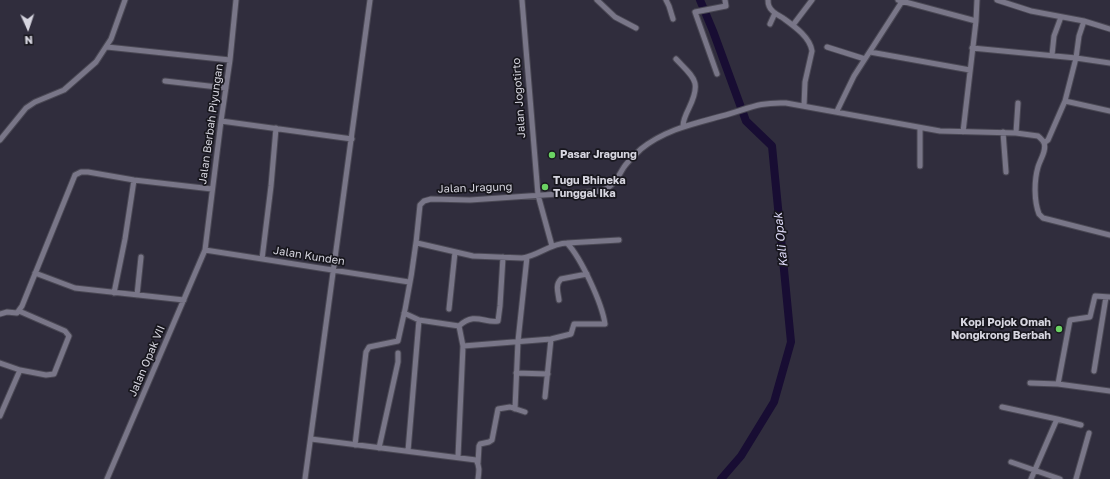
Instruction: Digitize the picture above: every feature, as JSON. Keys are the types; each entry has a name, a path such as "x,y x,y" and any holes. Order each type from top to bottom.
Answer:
{"street":[{"path":"0,140 26,108 35,102 64,90 96,62 107,47 125,0"},
{"name":"Jalan Berbah Piyungan","path":"205,250 230,60 236,0"},
{"path":"305,479 370,0"},
{"name":"Jalan Jogotirto","path":"522,0 538,195 552,246"},
{"path":"597,0 615,17 636,28"},
{"path":"666,0 673,19"},
{"path":"717,74 695,12 726,6 725,0"},
{"path":"768,0 769,7 793,25 809,42 812,51 805,82 804,106"},
{"path":"793,25 812,0"},
{"path":"963,132 976,21 977,0"},
{"path":"997,0 1031,11 1084,21 1110,29"},
{"path":"838,111 854,76 901,1 976,21"},
{"path":"770,24 775,13"},
{"path":"1052,55 1054,36 1060,17"},
{"path":"1084,21 1079,36 1076,58 1065,101 1048,140 1044,143 1037,172 1036,202 1039,214 1044,218 1110,235"},
{"path":"107,47 230,60"},
{"path":"827,47 865,59"},
{"path":"972,48 1052,55 1110,63"},
{"path":"870,52 970,70"},
{"path":"676,59 693,78 696,87 696,95 683,121 683,126"},
{"path":"165,81 226,88"},
{"path":"1065,101 1110,111"},
{"name":"Jalan Jragung","path":"356,445 366,352 369,347 398,341 417,243 420,205 424,201 474,200 602,191 610,187 625,166 647,145 661,135 683,126 754,106 772,103 786,103 838,111 940,131 1003,132 1038,136 1044,143"},
{"path":"1016,133 1018,103"},
{"path":"221,121 352,139"},
{"path":"262,259 276,128"},
{"path":"920,128 920,166"},
{"path":"1003,132 1006,172"},
{"path":"19,311 26,298 75,175 81,172 88,172 134,180 212,189"},
{"path":"114,293 125,239 134,180"},
{"path":"417,243 473,256 527,258 552,246 567,243 619,240"},
{"path":"463,346 551,339 572,334 574,324 605,324 604,315 587,274 567,243"},
{"name":"Jalan Kunden","path":"205,250 334,269 409,282"},
{"name":"Jalan Opak VII","path":"107,479 205,250"},
{"path":"449,309 455,252"},
{"path":"137,295 141,257"},
{"path":"404,313 419,320 459,326 468,320 481,318 495,322 498,321 503,257"},
{"path":"515,409 518,341 527,258"},
{"path":"35,273 76,288 184,300"},
{"path":"559,300 557,284 561,279 587,274"},
{"path":"1058,384 1070,320 1090,317 1095,296 1108,297 1094,371"},
{"path":"0,314 7,312 17,313 19,311 65,331 69,336 54,374 46,376 20,370 0,363"},
{"path":"408,451 419,320"},
{"path":"458,457 463,346 459,326"},
{"path":"545,397 551,339"},
{"path":"379,448 398,362 398,353"},
{"path":"0,416 20,370"},
{"path":"516,373 548,374"},
{"path":"1030,383 1058,384 1110,391"},
{"path":"478,479 479,446 480,444 492,440 498,409 510,407 525,412"},
{"path":"1002,407 1081,425"},
{"path":"1031,479 1057,419"},
{"path":"1076,479 1089,434"},
{"path":"311,439 458,457 476,460 478,463"},
{"path":"1011,462 1060,479"}],"waterway":[{"name":"Kali Opak","path":"700,0 746,121 772,146 791,342 774,402 741,456 721,479"}],"place":[{"name":"Pasar Jragung","path":"552,155"},
{"name":"Tugu Bhineka Tunggal Ika","path":"545,187"},
{"name":"Kopi Pojok Omah Nongkrong Berbah","path":"1059,329"}]}
